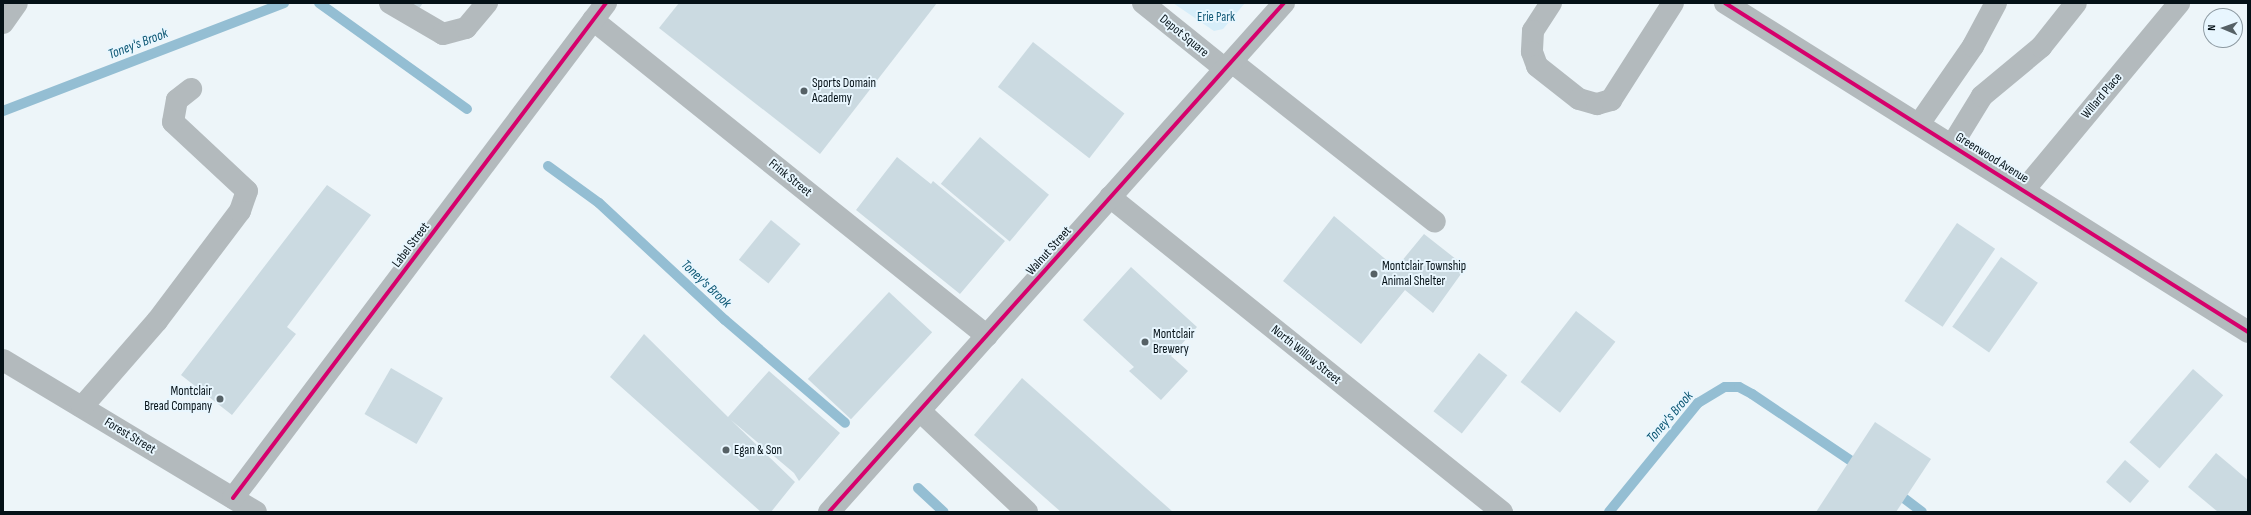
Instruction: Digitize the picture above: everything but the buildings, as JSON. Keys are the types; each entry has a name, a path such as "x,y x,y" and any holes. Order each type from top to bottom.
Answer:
{"street":[{"path":"3,23 16,3"},
{"path":"390,3 443,34 466,28 487,3"},
{"name":"Label Street","path":"233,498 606,3"},
{"name":"Depot Square","path":"1143,3 1229,66 1435,222"},
{"name":"Walnut Street","path":"829,512 1284,3"},
{"path":"1552,3 1533,31 1532,52 1536,66 1579,99 1597,104 1611,100 1673,3"},
{"name":"Greenwood Avenue","path":"1725,3 2248,332"},
{"path":"1919,124 1973,46 1996,3"},
{"path":"1952,145 1982,96 2041,47 2076,3"},
{"name":"Willard Place","path":"2024,190 2180,3"},
{"name":"Frink Street","path":"593,20 987,336"},
{"path":"82,408 157,321 240,211 247,191 173,122 177,100 190,89"},
{"name":"North Willow Street","path":"1110,197 1502,512"},
{"name":"Forest Street","path":"3,360 256,512"},
{"path":"920,411 1027,512"}],"green space":[{"name":"Erie Park","path":"1173,3 1245,3 1223,29 1214,31"}],"waterway":[{"name":"Toney's Brook","path":"3,111 284,3"},
{"name":"Toney's Brook","path":"319,3 467,109"},
{"name":"Toney's Brook","path":"548,166 599,203 725,320 845,423"},
{"name":"Toney's Brook","path":"1609,512 1698,403 1725,387 1739,387 1752,394 1850,460"},
{"name":"Toney's Brook","path":"918,488 944,512"},
{"name":"Toney's Brook","path":"1905,499 1922,512"}],"cycle path":[{"path":"233,498 606,3"},
{"path":"829,512 1284,3"},
{"path":"1725,3 2248,332"}],"place":[{"name":"Sports Domain Academy","path":"804,91"},
{"name":"Montclair Township Animal Shelter","path":"1374,274"},
{"name":"Montclair Brewery","path":"1145,342"},
{"name":"Montclair Bread Company","path":"220,399"},
{"name":"Egan & Son","path":"726,450"}]}
